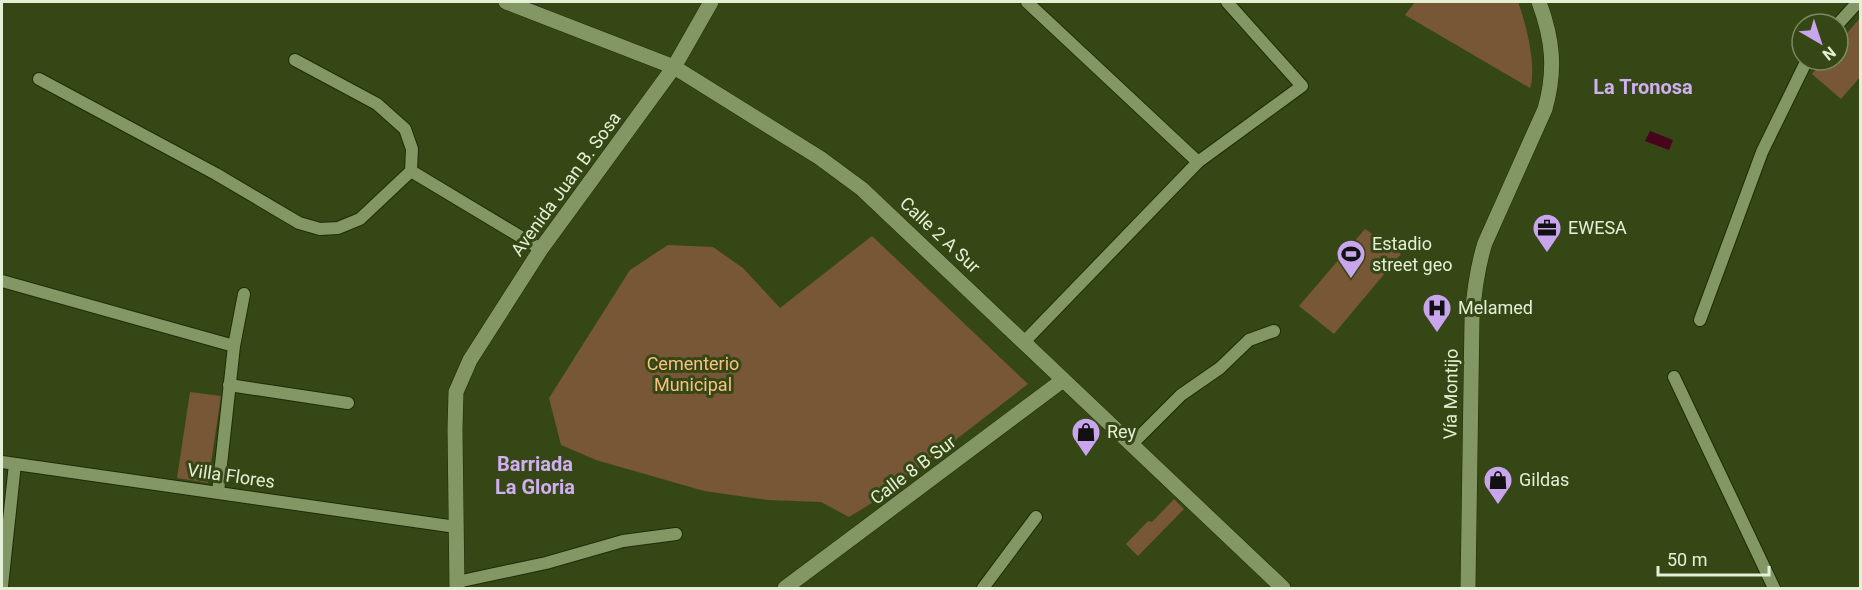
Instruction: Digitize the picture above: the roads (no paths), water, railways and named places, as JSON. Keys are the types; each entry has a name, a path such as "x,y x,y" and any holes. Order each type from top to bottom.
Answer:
{"main road":[{"name":"Calle 2 A Sur","path":"506,2 675,67 820,158 862,189 1283,588"},
{"name":"Avenida Juan B. Sosa","path":"456,527 456,392 470,360 541,249 675,67 711,2"},
{"name":"Vía Montijo","path":"1468,588 1474,286 1485,243 1545,109 1551,86 1552,51 1547,23 1539,2"},
{"name":"Calle 8 B Sur","path":"785,588 1063,380"},
{"path":"456,527 457,585"}],"street":[{"path":"1027,2 1198,162"},
{"path":"1024,342 1198,162 1302,86 1227,2"},
{"path":"39,79 216,174 299,223 321,229 339,228 360,219 411,171 412,149 405,129 376,104 295,60"},
{"path":"1700,320 1762,152 1801,72"},
{"path":"411,171 541,249"},
{"path":"2,281 234,346"},
{"path":"218,492 234,346 244,294"},
{"path":"1131,445 1181,395 1220,368 1249,340 1274,331"},
{"path":"1674,377 1774,588"},
{"path":"230,385 348,403"},
{"name":"Villa Flores","path":"2,462 456,527"},
{"path":"2,586 15,464"},
{"path":"983,588 1036,517"},
{"path":"457,585 622,541 676,534"}],"place":[{"name":"EWESA","path":"1547,254"},
{"name":"Estadio street geo","path":"1351,280"},
{"name":"Melamed","path":"1437,334"},
{"name":"Rey","path":"1086,458"},
{"name":"Gildas","path":"1498,506"}],"district":[{"name":"La Tronosa","path":"1643,87"},
{"name":"Barriada La Gloria","path":"535,476"}],"park label":[{"name":"Cementerio Municipal","path":"693,374"}]}
